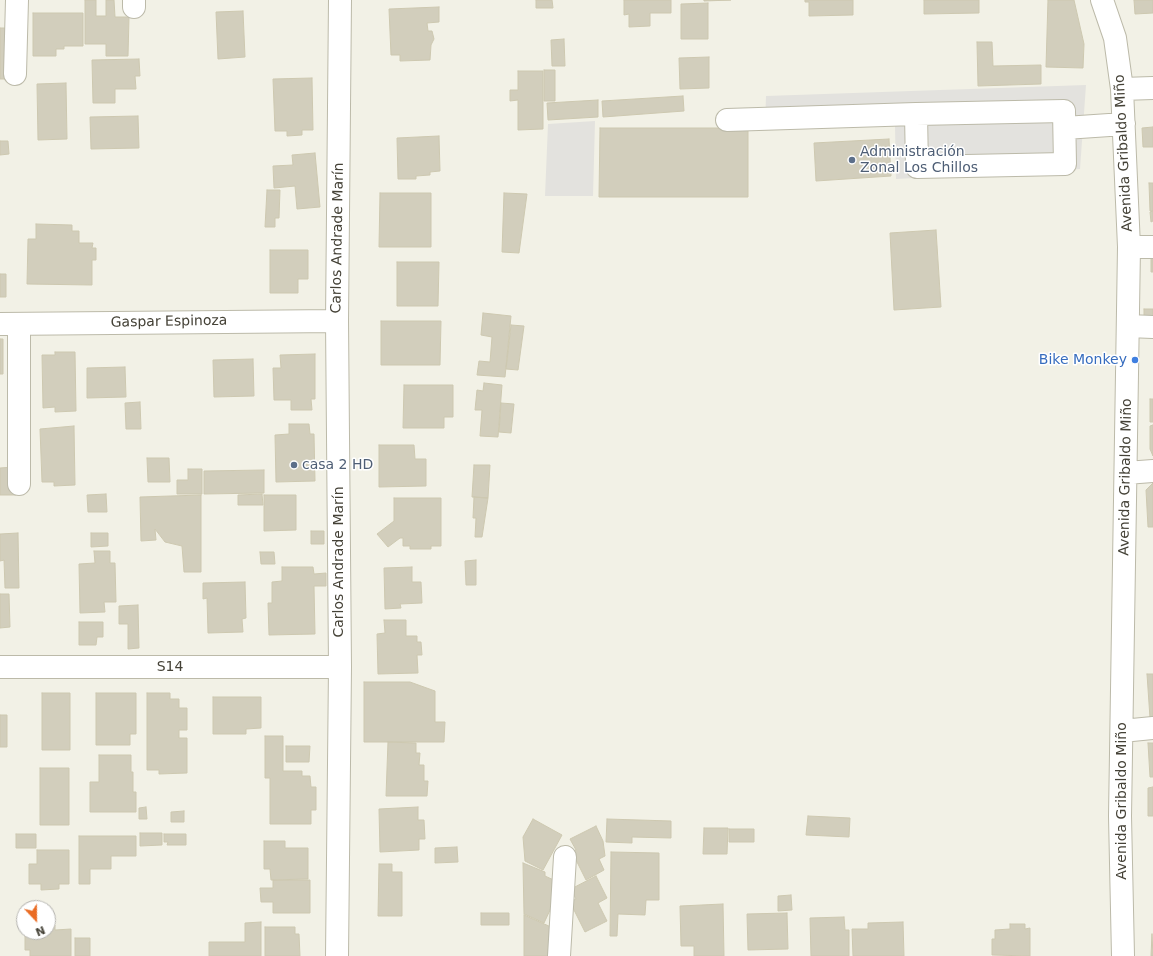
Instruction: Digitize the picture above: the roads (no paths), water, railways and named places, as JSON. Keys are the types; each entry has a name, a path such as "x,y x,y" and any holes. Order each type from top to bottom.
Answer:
{"street":[{"path":"15,74 17,0"},
{"name":"Carlos Andrade Marín","path":"338,956 340,667 337,321 340,0"},
{"name":"Avenida Gribaldo Miño","path":"1102,0 1115,38 1122,89 1130,247 1120,816 1123,956"},
{"path":"1122,89 1153,88"},
{"path":"727,120 916,114 1064,111 1065,164 917,167 916,114"},
{"path":"1065,128 1124,124"},
{"path":"1130,247 1153,247"},
{"name":"Gaspar Espinoza","path":"9,324 337,321"},
{"path":"9,324 19,484"},
{"path":"1128,326 1153,326"},
{"path":"1126,473 1153,471"},
{"name":"S14","path":"0,667 340,667"},
{"path":"1122,731 1153,728"},
{"path":"559,956 565,857"}],"place":[{"name":"Administración Zonal Los Chillos","path":"852,160"},
{"name":"Bike Monkey","path":"1135,360"},
{"name":"casa 2 HD","path":"294,465"}]}
